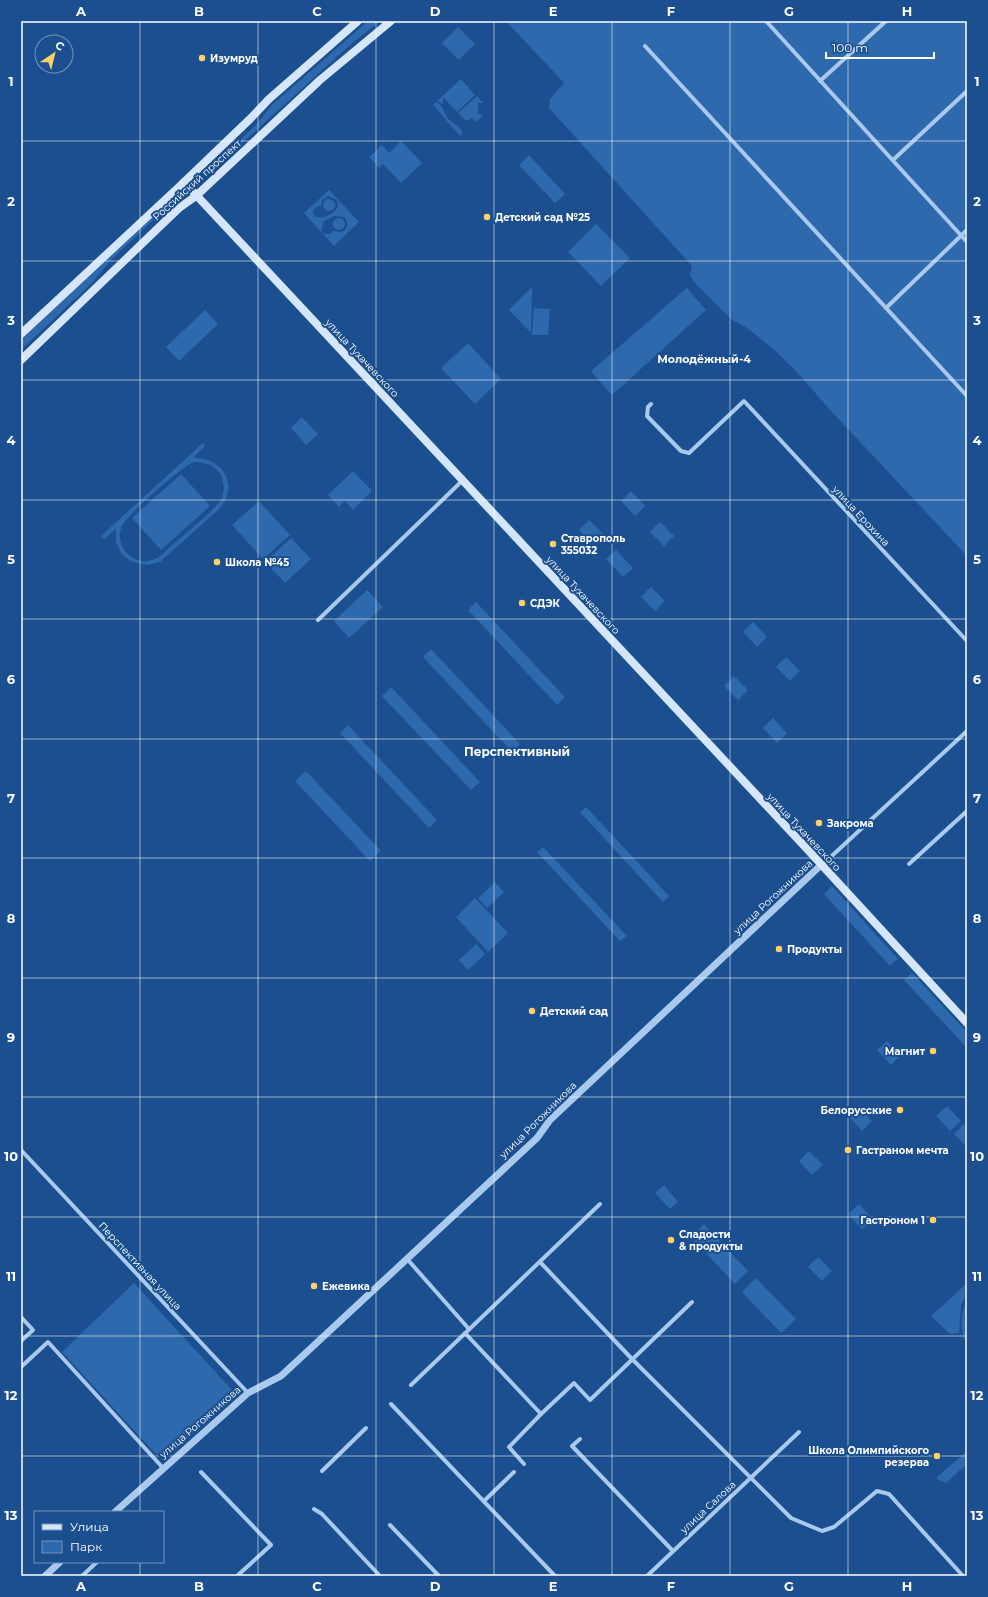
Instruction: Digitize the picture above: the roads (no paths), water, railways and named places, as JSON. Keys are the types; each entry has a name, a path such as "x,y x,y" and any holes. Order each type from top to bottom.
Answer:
{"main road":[{"name":"Российский проспект","path":"21,334 184,182 269,99 358,21"},
{"name":"Российский проспект","path":"21,360 179,208 196,196 320,80 391,21"},
{"name":"улица Тухачевского","path":"184,182 967,1023"}],"street":[{"path":"766,21 967,242"},
{"path":"820,81 886,21"},
{"path":"645,46 967,396"},
{"path":"893,160 967,91"},
{"path":"886,308 967,230"},
{"name":"улица Ерохина","path":"651,404 648,407 647,416 681,451 689,453 744,402 967,641"},
{"path":"318,620 462,481"},
{"name":"улица Рогожникова","path":"116,1511 248,1393 281,1376 408,1260 537,1138 550,1120 821,865 967,731"},
{"path":"909,864 967,811"},
{"name":"Перспективная улица","path":"21,1150 248,1393"},
{"path":"411,1385 600,1204"},
{"path":"408,1260 469,1329"},
{"path":"540,1262 632,1359 750,1479 799,1432"},
{"path":"524,1464 509,1447 541,1414 574,1383 590,1400 692,1302"},
{"path":"21,1317 33,1330 21,1341"},
{"path":"465,1333 541,1414"},
{"path":"21,1367 48,1342 163,1468"},
{"path":"391,1404 555,1576"},
{"path":"322,1471 366,1428"},
{"path":"580,1439 572,1446 673,1551"},
{"path":"201,1472 271,1545 237,1576"},
{"path":"484,1501 514,1472"},
{"name":"улица Салова","path":"647,1576 750,1479 791,1518 822,1531 834,1527 877,1491 889,1494 963,1576"},
{"path":"314,1509 322,1514 380,1576"},
{"path":"390,1525 439,1576"},
{"path":"45,1576 59,1563"},
{"path":"82,1576 96,1563"}],"place":[{"name":"Изумруд","path":"202,58"},
{"name":"Детский сад №25","path":"487,217"},
{"name":"Ставрополь 355032","path":"553,544"},
{"name":"Школа №45","path":"217,562"},
{"name":"СДЭК","path":"522,603"},
{"name":"Закрома","path":"819,823"},
{"name":"Продукты","path":"779,949"},
{"name":"Детский сад","path":"532,1011"},
{"name":"Магнит","path":"933,1051"},
{"name":"Белорусские","path":"900,1110"},
{"name":"Гастраном мечта","path":"848,1150"},
{"name":"Гастроном 1","path":"933,1220"},
{"name":"Сладости & продукты","path":"671,1240"},
{"name":"Ежевика","path":"314,1286"},
{"name":"Школа Олимпийского резерва","path":"937,1456"}],"district":[{"name":"Молодёжный-4","path":"704,359"},
{"name":"Перспективный","path":"517,751"}]}
